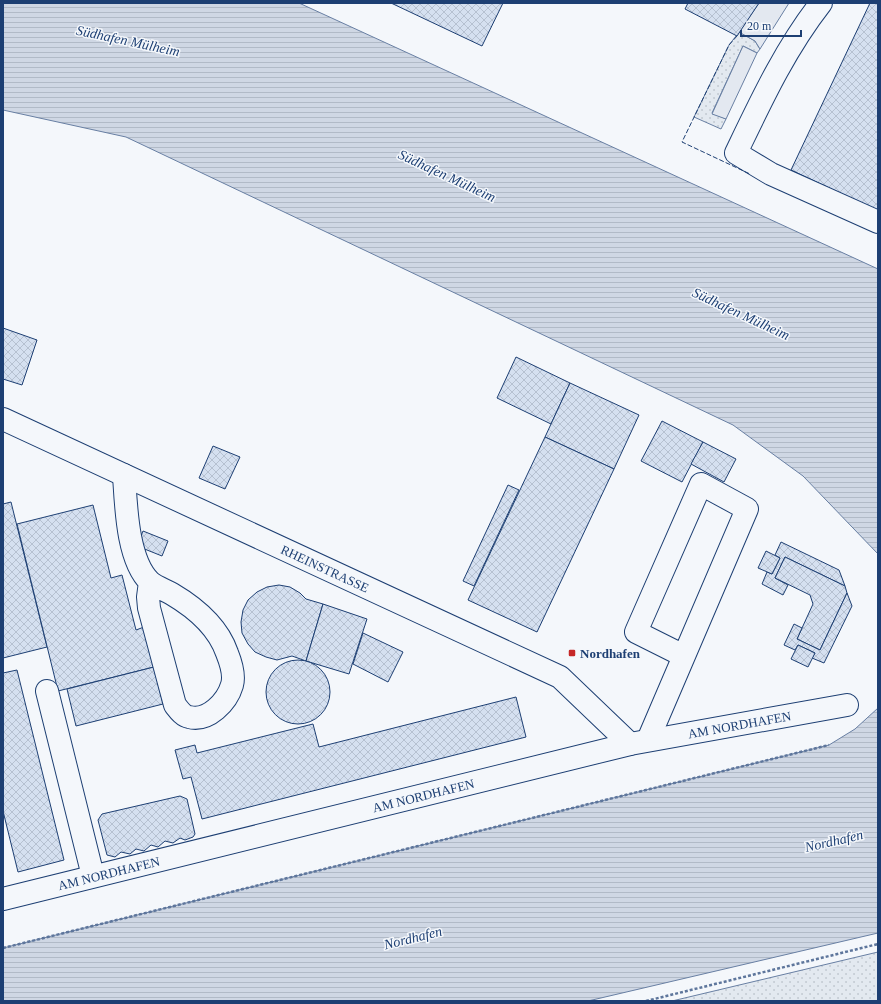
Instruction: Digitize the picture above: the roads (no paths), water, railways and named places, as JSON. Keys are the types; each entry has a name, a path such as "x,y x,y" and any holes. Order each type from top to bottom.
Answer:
{"street":[{"path":"821,3 787,52 736,153 771,174 878,222"},
{"name":"RHEINSTRASSE","path":"3,419 560,677 639,742"},
{"path":"124,475 129,531 135,558 150,582 187,603 202,616 227,651 233,673 232,685 223,703 217,709 204,716 189,717 182,713 175,705 149,608 148,597 150,582"},
{"path":"639,742 684,656 747,509 701,484 636,632 684,656"},
{"path":"48,691 93,876"},
{"name":"AM NORDHAFEN","path":"3,899 639,742 847,705"}],"water":[{"name":"Südhafen Mülheim","path":"3,3 299,3 878,269 878,554 803,476 733,425 126,137 3,110"},
{"path":"878,708 878,933 588,1001 3,1001 3,948 829,745 855,729"}],"place":[{"name":"Nordhafen","path":"572,653"}]}
